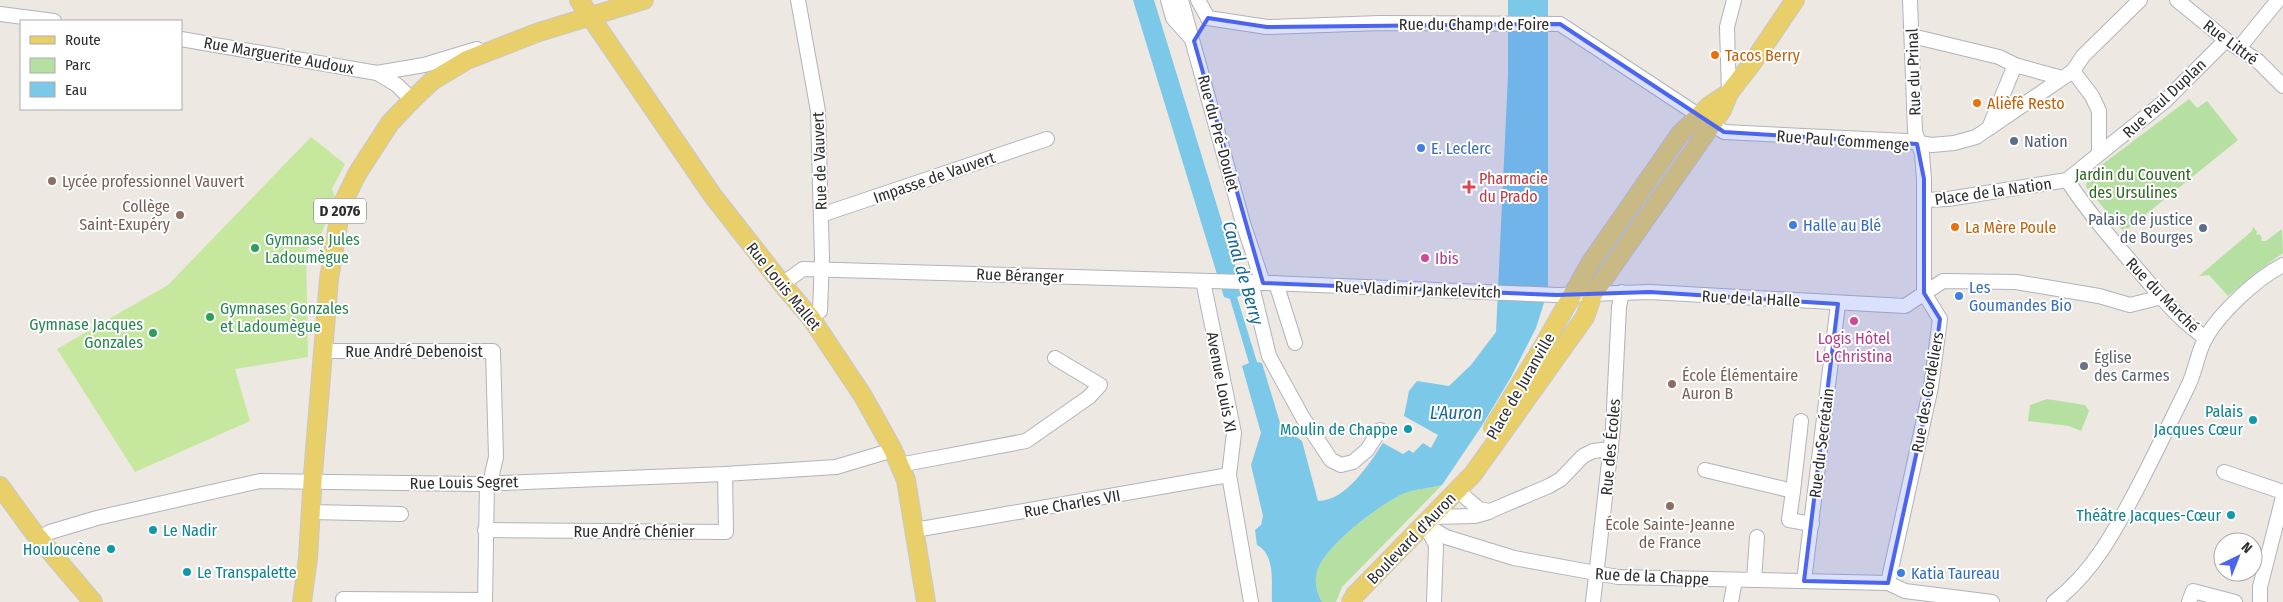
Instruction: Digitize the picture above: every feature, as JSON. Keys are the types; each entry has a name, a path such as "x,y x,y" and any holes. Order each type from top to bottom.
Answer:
{"main road":[{"name":"Rue Louis Mallet","path":"579,0 713,196 811,318 863,396 896,457 906,480 926,602"},
{"name":"D 2076","path":"305,599 312,482 329,279 341,206 374,144 390,123 432,81 467,60 505,44 642,0"},
{"path":"1704,130 1709,106 1728,93 1753,62 1796,0"},
{"name":"Place de Juranville","path":"1473,474 1585,317 1704,130"},
{"name":"Place de Juranville","path":"1473,474 1494,425 1541,350 1565,295 1591,262 1680,134 1704,130"},
{"name":"Boulevard d'Auron","path":"1351,602 1473,474"},
{"path":"0,486 88,601"}],"street":[{"name":"Rue de Vauvert","path":"798,0 818,111 822,270 820,311 811,318"},
{"name":"Rue du Pré-Doulet","path":"1168,0 1173,18 1194,41"},
{"name":"Rue du Pré-Doulet","path":"1181,0 1194,41 1259,282"},
{"path":"1194,41 1208,18 1198,0"},
{"path":"1728,93 1727,28 1734,0"},
{"name":"Rue du Prinal","path":"1910,0 1915,130 1918,144"},
{"path":"1924,293 1925,200 1922,154 1918,144 1954,143 1976,137 2067,74 2140,0"},
{"name":"Rue Littré","path":"2177,0 2226,40 2258,61 2283,86"},
{"path":"2239,48 2278,0"},
{"path":"1,15 45,20"},
{"name":"Rue du Champ de Foire","path":"1208,18 1267,27 1380,23 1560,26 1704,130"},
{"name":"Rue du Champ de Foire","path":"1472,28 1500,26"},
{"path":"1912,36 1999,57 2015,65 2067,74 2092,96 2100,111 2099,152 2072,176"},
{"name":"Rue Marguerite Audoux","path":"182,38 377,73 424,65 475,49 505,44"},
{"name":"Rue Paul Duplan","path":"2099,152 2118,141 2165,101 2226,40"},
{"path":"1989,128 2015,65"},
{"name":"Rue Marguerite Audoux","path":"377,73 397,85 412,100"},
{"name":"Rue Paul Commenge","path":"1704,130 1907,140 1918,144"},
{"name":"Impasse de Vauvert","path":"821,215 1046,139"},
{"name":"Place de la Nation","path":"1925,200 1948,199 2072,176"},
{"name":"Rue du Marché","path":"2072,176 2078,197 2162,297 2192,329 2206,338"},
{"path":"2056,601 2100,553 2118,526 2195,371 2206,338 2230,307 2258,282 2283,265"},
{"name":"Rue Béranger","path":"782,284 803,270 1259,282"},
{"name":"Avenue Louis XI","path":"1203,281 1234,433 1229,475 1251,602"},
{"name":"Rue de la Halle","path":"1565,295 1650,292 1838,304 1905,306 1943,281 1961,281 2016,282 2099,296 2130,305 2162,297"},
{"path":"1259,282 1295,343"},
{"path":"1259,282 1269,356 1303,418 1330,460 1341,465 1352,462 1367,450 1380,430"},
{"name":"Rue Vladimir Jankelevitch","path":"1259,282 1565,295"},
{"name":"Rue des Écoles","path":"1593,602 1611,449 1619,307 1622,292"},
{"name":"Rue des Cordeliers","path":"1888,583 1931,387 1940,319 1924,293"},
{"name":"Rue du Secrétain","path":"1804,581 1838,304"},
{"name":"Rue André Debenoist","path":"323,347 493,351 496,457 488,483"},
{"name":"Rue Louis Segret","path":"39,538 50,532 97,518 260,481 488,483 725,474 836,467 896,457 1026,441 1089,397 1100,385 1056,358"},
{"path":"1801,421 1789,520 1812,524"},
{"path":"1434,602 1436,545 1428,520 1475,516 1490,511 1561,479 1583,456 1603,448 1611,449"},
{"path":"1705,470 1792,491"},
{"path":"2224,472 2283,492"},
{"name":"Rue André Chénier","path":"485,530 726,532 725,474"},
{"name":"Rue Charles VII","path":"915,530 1229,475"},
{"path":"343,599 485,601 485,530 488,483"},
{"path":"1458,491 1479,509 1490,511"},
{"path":"2260,602 2260,587 2283,497"},
{"path":"311,512 401,514"},
{"name":"Rue de la Chappe","path":"1428,520 1446,537 1514,558 1597,574 1659,579 1888,583"},
{"path":"1754,580 1757,537"},
{"path":"1731,602 1735,580"},
{"path":"1888,583 1904,596 1992,602"},
{"path":"2189,602 2193,591 2235,602"}],"highlighted area":[{"path":"1208,18 1267,27 1560,24 1724,132 1917,144 1924,179 1924,293 1940,319 1931,387 1888,583 1804,581 1838,304 1650,292 1557,295 1263,283 1194,41"}],"green space":[{"name":"Jardin du Couvent des Ursulines","path":"2189,99 2197,108 2207,101 2238,140 2124,232 2086,187 2087,176"},
{"name":"Gymnases Gonzales et Ladoumègue","path":"311,137 345,164 332,189 335,198 321,235 306,250 308,357 235,369 250,421 135,472 57,349 168,285"},
{"path":"2253,227 2257,232 2256,235 2259,234 2262,238 2261,241 2266,241 2282,229 2283,253 2228,296 2209,275 2199,276 2252,231"},
{"path":"2047,399 2085,405 2089,411 2081,431 2069,426 2028,421 2030,405"},
{"path":"1442,485 1342,587 1336,602 1322,602 1316,587 1317,572 1330,551 1341,539 1368,516 1395,498 1405,493"}],"water":[{"name":"L'Auron","path":"1133,0 1154,0 1244,294 1237,297 1257,362 1262,363 1281,426 1302,441 1318,501 1338,495 1356,480 1383,443 1403,454 1409,450 1413,453 1423,443 1431,448 1438,435 1404,416 1409,391 1417,381 1449,386 1471,365 1496,332 1508,75 1508,0 1548,0 1548,290 1536,328 1511,377 1481,427 1442,485 1405,493 1395,498 1354,527 1330,551 1322,562 1316,576 1316,587 1322,602 1272,602 1270,562 1267,555 1257,545 1255,530 1261,525 1263,516 1251,465 1261,433 1242,366 1249,363 1230,299 1224,297"}],"place":[{"name":"Tacos Berry","path":"1715,55"},
{"name":"Alièfê Resto","path":"1977,103"},
{"name":"Nation","path":"2014,141"},
{"name":"E. Leclerc","path":"1421,148"},
{"name":"Lycée professionnel Vauvert","path":"52,181"},
{"name":"Pharmacie du Prado","path":"1469,187"},
{"name":"Collège Saint-Exupéry","path":"180,215"},
{"name":"Halle au Blé","path":"1793,225"},
{"name":"La Mère Poule","path":"1955,227"},
{"name":"Palais de justice de Bourges","path":"2203,228"},
{"name":"Gymnase Jules Ladoumègue","path":"255,248"},
{"name":"Ibis","path":"1425,258"},
{"name":"Les Goumandes Bio","path":"1959,296"},
{"name":"Gymnases Gonzales et Ladoumègue","path":"210,317"},
{"name":"Logis Hôtel Le Christina","path":"1854,321"},
{"name":"Gymnase Jacques Gonzales","path":"153,333"},
{"name":"Église des Carmes","path":"2084,366"},
{"name":"École Élémentaire Auron B","path":"1672,384"},
{"name":"Palais Jacques Cœur","path":"2253,420"},
{"name":"Moulin de Chappe","path":"1408,429"},
{"name":"École Sainte-Jeanne de France","path":"1670,506"},
{"name":"Théâtre Jacques-Cœur","path":"2231,515"},
{"name":"Le Nadir","path":"153,530"},
{"name":"Houloucène","path":"111,549"},
{"name":"Le Transpalette","path":"187,572"},
{"name":"Katia Taureau","path":"1901,573"}],"water label":[{"name":"Canal de Berry","path":"1243,273"}]}
